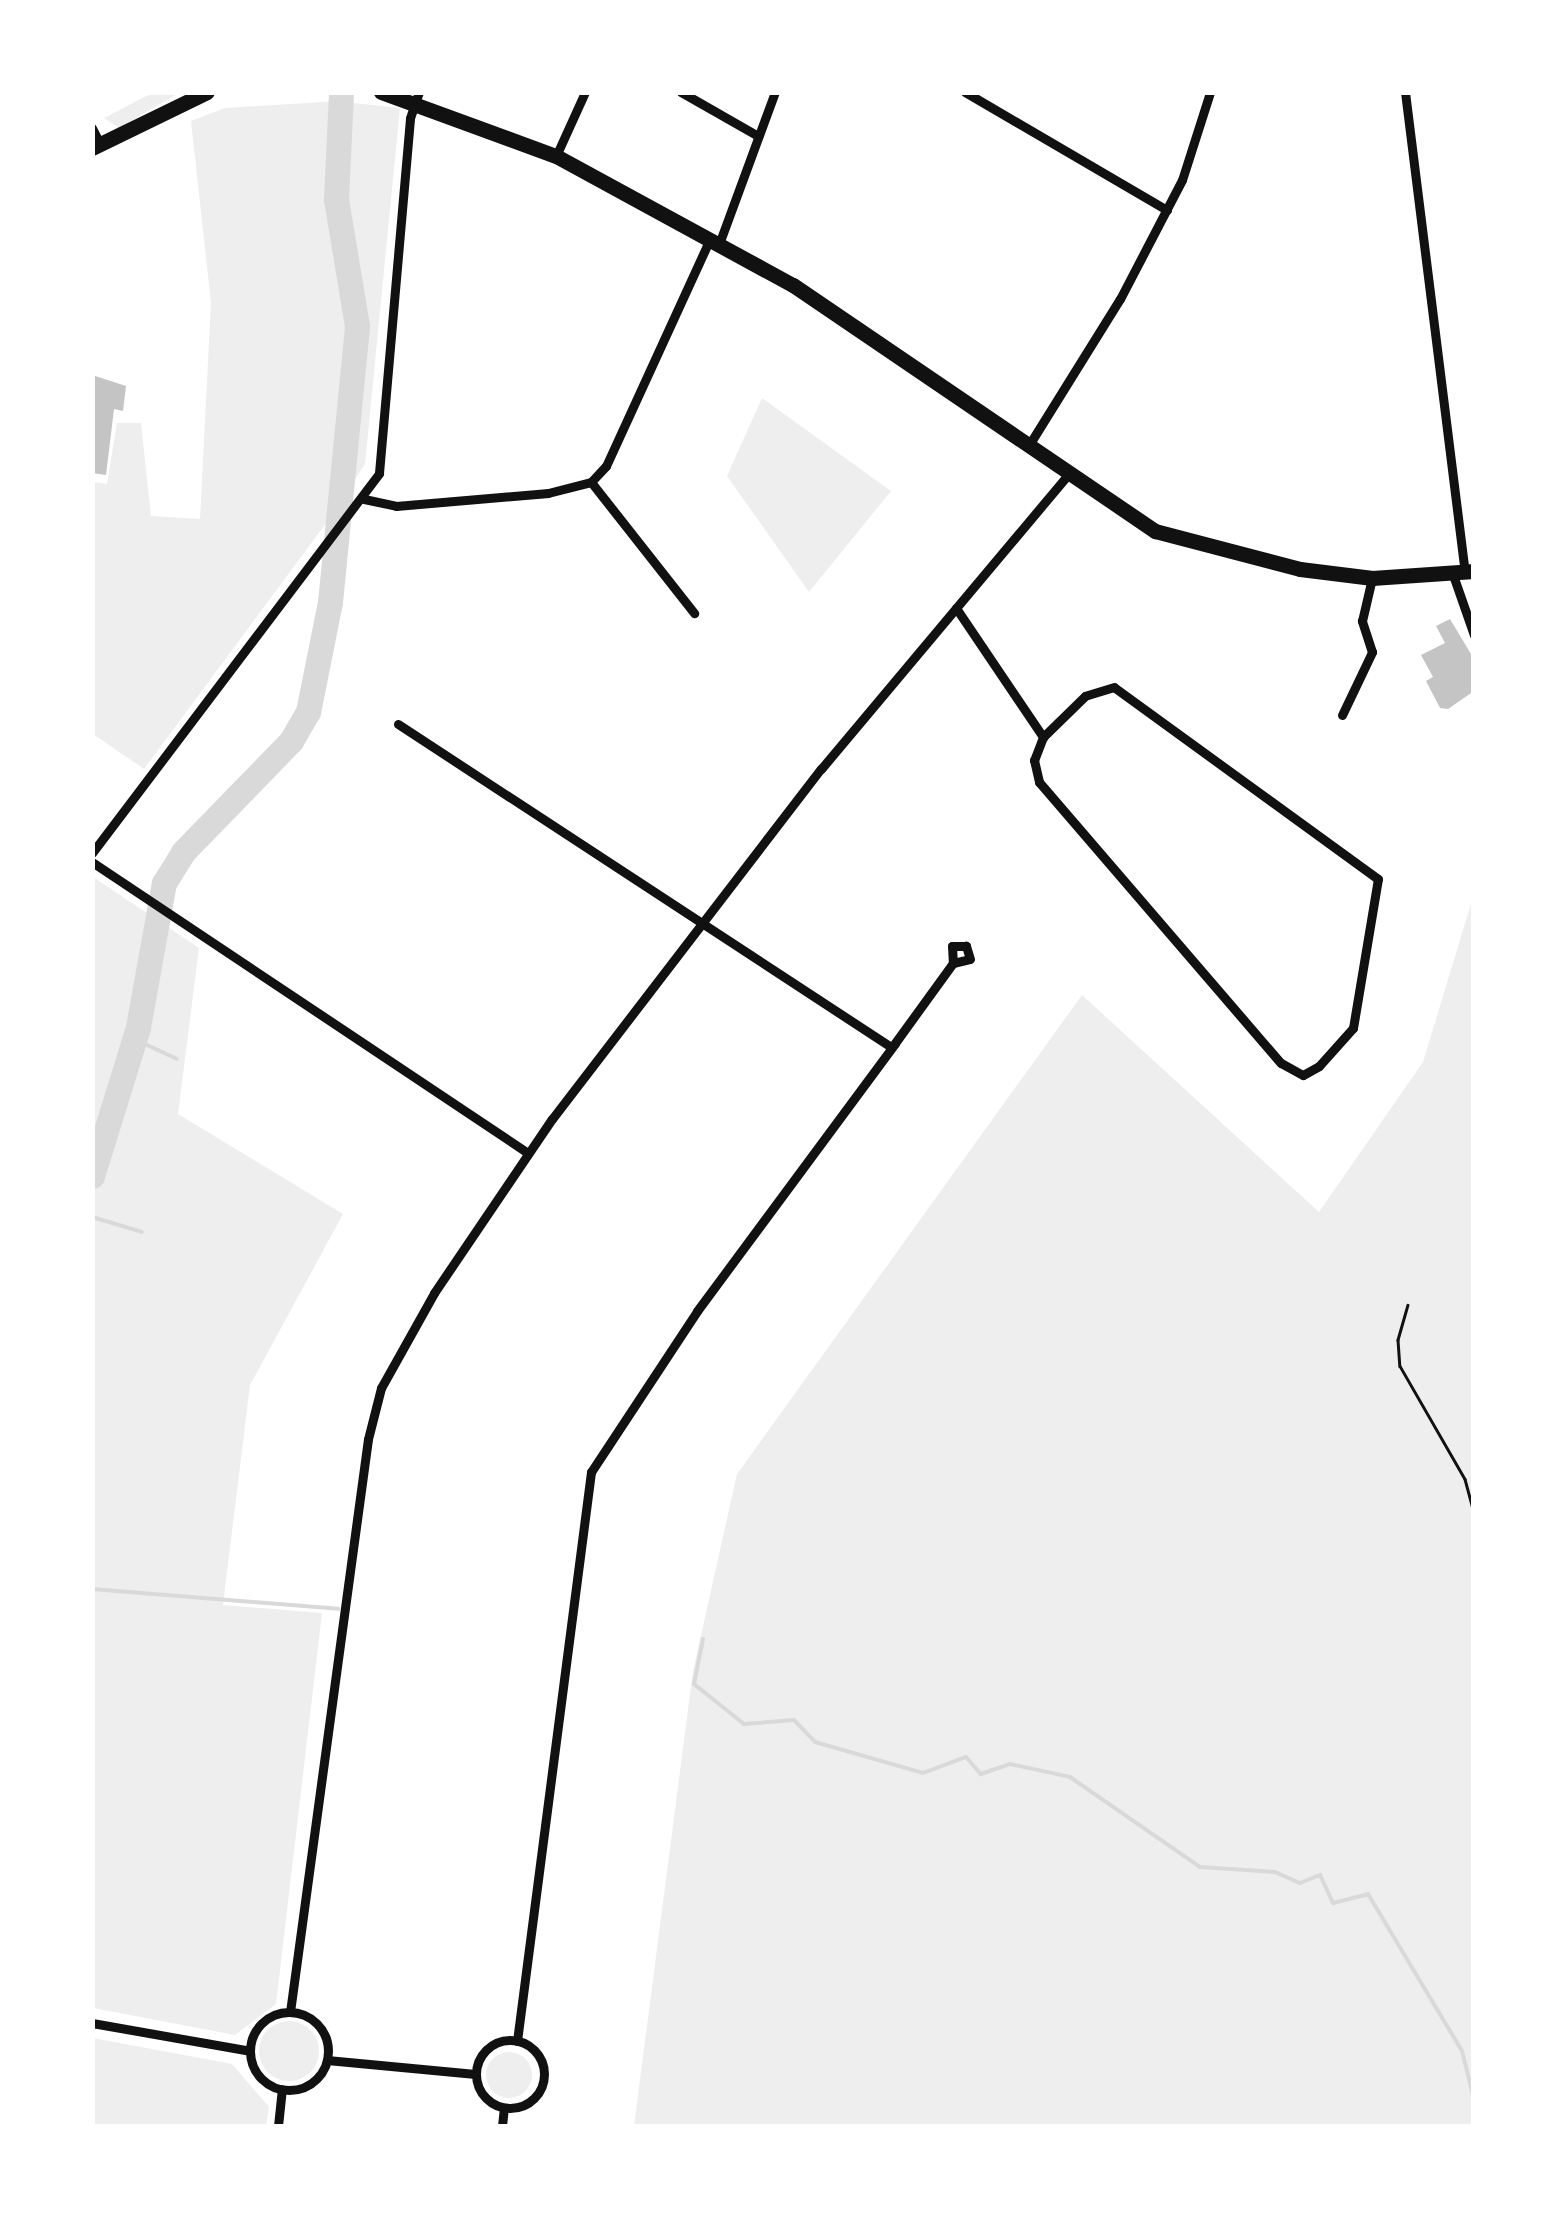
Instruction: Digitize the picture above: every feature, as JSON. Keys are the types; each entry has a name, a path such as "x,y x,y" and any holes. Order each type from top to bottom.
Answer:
{"main road":[{"path":"96,146 206,92"},
{"path":"381,92 417,97 556,156 850,319 1068,474 1155,530 1196,546 1372,578 1464,572"}],"street":[{"path":"556,156 586,92"},
{"path":"681,92 758,136"},
{"path":"364,499 396,506 548,493 591,482 606,466 714,244 775,92"},
{"path":"965,92 1167,210"},
{"path":"1029,445 1167,210 1210,92"},
{"path":"1405,92 1474,636"},
{"path":"92,853 353,508 364,499 382,462 417,97"},
{"path":"92,128 96,146"},
{"path":"290,2012 368,1439 381,1388 434,1293 528,1153 702,923 1068,474"},
{"path":"591,482 694,614"},
{"path":"1342,715 1372,652 1362,620 1372,578"},
{"path":"956,608 1043,737"},
{"path":"1114,687 1378,880 1353,1028 1303,1076 1281,1063 1039,782 1034,760 1043,737 1086,696 1114,687"},
{"path":"398,724 891,1048"},
{"path":"92,862 528,1153"},
{"path":"517,2040 592,1472 697,1311 953,963"},
{"path":"290,2012 320,2027 327,2060 306,2086 282,2089 259,2076 250,2051 267,2019 290,2012"},
{"path":"92,2023 250,2051"},
{"path":"517,2040 539,2056 544,2080 531,2101 504,2108 482,2096 475,2074 485,2050 517,2040"},
{"path":"327,2060 475,2074"},
{"path":"278,2126 282,2089"},
{"path":"502,2126 504,2108"}],"path":[{"path":"1408,1306 1398,1340 1400,1366 1465,1479 1474,1512"}],"shaded area":[{"path":"152,93 179,93 119,128 104,118"},
{"path":"339,101 336,199 357,326 344,488 335,511 144,769 93,734 93,482 107,484 117,423 141,423 151,516 200,519 211,303 191,121 225,108"},
{"path":"345,102 400,108 365,464 349,489 363,326 342,199"},
{"path":"762,398 891,491 809,592 727,476"},
{"path":"93,877 199,948 178,1114 343,1214 250,1385 223,1605 322,1613 276,2004 235,2035 93,2008"},
{"path":"1473,897 1473,2126 634,2126 693,1671 737,1474 1082,995 1319,1212 1423,1062"},
{"path":"289,2021 310,2030 319,2051 310,2072 289,2081 268,2072 259,2051 268,2030"},
{"path":"93,2038 232,2064 269,2107 266,2126 93,2126"},
{"path":"509,2052 526,2058 532,2075 526,2092 509,2098 492,2092 486,2075 492,2058"}],"building":[{"path":"92,375 126,386 123,411 114,409 106,475 92,473"},
{"path":"1450,619 1474,659 1474,691 1448,709 1440,708 1426,681 1433,677 1421,655 1445,643 1436,626"}],"waterway":[{"path":"92,1176 138,1027 164,883 183,852 291,741 308,712 330,602 357,326 336,199 341,92"},
{"path":"134,1039 177,1059"},
{"path":"92,1217 142,1232"},
{"path":"92,1589 338,1609"},
{"path":"703,1639 694,1684 744,1724 794,1720 815,1742 923,1773 966,1757 981,1774 1010,1764 1070,1777 1200,1867 1275,1872 1300,1883 1320,1875 1333,1903 1368,1894 1462,2051 1474,2099"}]}
